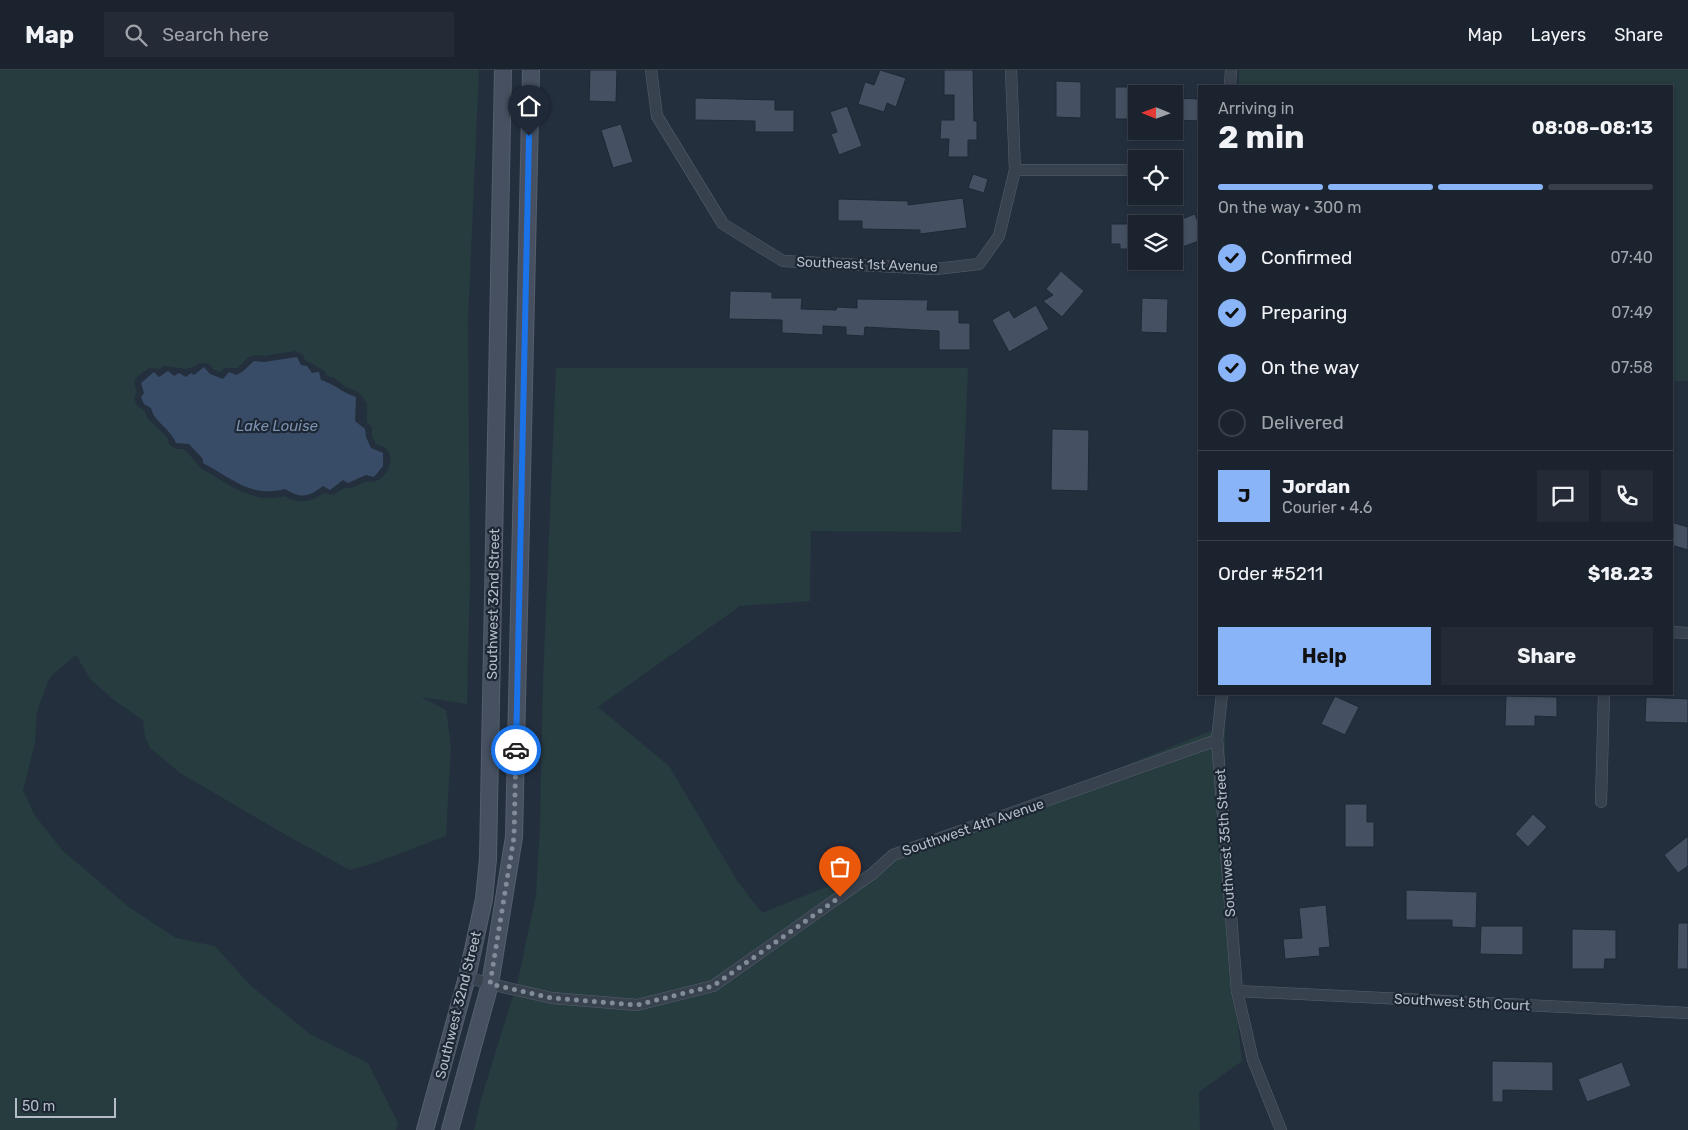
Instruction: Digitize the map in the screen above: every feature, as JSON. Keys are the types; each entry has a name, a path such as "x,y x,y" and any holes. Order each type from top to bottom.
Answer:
{"main road":[{"name":"Southwest 32nd Street","path":"426,1130 467,977 484,899 488,859 502,70"},
{"name":"Southwest 32nd Street","path":"450,1130 490,984 514,837 531,70"}],"street":[{"name":"Southeast 1st Avenue","path":"651,70 658,116 723,224 784,261 936,269 979,264 998,236 1015,170 1011,70"},
{"path":"1230,70 1230,85"},
{"path":"1015,170 1128,170"},
{"path":"1673,632 1688,633"},
{"name":"Southwest 35th Street","path":"1222,695 1217,740 1237,992 1253,1060 1281,1130"},
{"path":"1601,802 1604,695"},
{"name":"Southwest 4th Avenue","path":"467,977 552,998 637,1005 713,986 872,874 893,855 1217,740"},
{"name":"Southwest 5th Court","path":"1237,992 1688,1013"}],"green space":[{"path":"0,70 479,70 468,321 470,579 467,704 421,697 446,710 451,746 446,836 372,864 350,870 180,773 150,748 145,737 143,720 115,701 90,679 76,655 50,677 37,711 35,743 23,790 34,814 62,850 129,907 176,938 215,946 250,985 310,1034 368,1063 398,1123 396,1130 0,1130","holes":["296,351 303,355 305,360 325,371 327,376 334,378 347,388 357,391 367,404 367,422 372,428 372,436 376,444 387,449 389,453 390,464 382,478 377,481 367,481 351,488 344,488 334,495 324,493 314,499 304,501 284,496 272,498 250,495 200,468 184,449 176,449 170,445 167,437 147,418 145,411 137,406 134,399 137,392 134,384 136,378 149,368 160,369 164,366 187,369 199,363 209,364 214,370 221,372 227,368 238,368 249,357 255,355 263,356"]},
{"path":"1239,70 1688,70 1688,381 1673,381 1673,85 1239,85"},
{"path":"556,368 968,368 961,532 811,531 810,601 740,606 598,707 669,766 738,882 762,913 1225,725 1226,924 1242,1061 1199,1092 1200,1130 474,1130 481,1099 518,980 536,895"}],"water":[{"name":"Lake Louise","path":"297,357 301,365 307,366 312,373 319,372 321,380 356,397 355,421 365,429 371,448 383,453 383,466 374,477 366,475 348,483 343,480 330,490 323,486 313,493 305,495 296,494 285,489 262,491 251,489 203,463 203,459 189,444 176,443 170,433 155,417 151,408 144,404 141,397 144,393 141,383 154,372 159,377 168,371 174,376 179,373 186,377 191,373 194,375 204,367 210,374 223,379 229,372 236,375 242,372 254,361 264,362"}],"building":[{"path":"590,70 617,70 616,102 589,101"},
{"path":"880,70 906,78 896,107 887,103 884,112 858,104 865,82 874,85"},
{"path":"944,70 973,70 974,121 977,121 977,140 968,140 968,157 948,157 949,139 940,139 941,120 954,120 954,95 944,95"},
{"path":"1056,81 1081,82 1081,118 1056,117"},
{"path":"1115,87 1128,87 1128,119 1115,119"},
{"path":"695,98 775,100 775,110 794,110 794,132 755,132 755,121 695,120"},
{"path":"1183,98 1198,99 1198,121 1183,120"},
{"path":"847,106 862,146 839,155 831,134 837,132 830,112"},
{"path":"621,124 633,162 613,168 601,130"},
{"path":"973,174 988,179 984,193 968,188"},
{"path":"963,198 967,228 920,234 920,230 862,229 862,221 838,221 838,199 908,201 908,205"},
{"path":"1195,214 1198,222 1198,241 1183,247 1183,219"},
{"path":"1111,224 1128,224 1128,249 1120,249 1120,244 1111,244"},
{"path":"1061,271 1084,291 1062,317 1043,301 1053,295 1046,289"},
{"path":"730,291 772,292 772,298 802,298 801,309 836,310 837,307 857,308 857,299 928,300 927,310 959,310 959,323 970,323 970,350 939,350 939,331 865,327 864,336 846,335 846,327 823,326 823,335 782,333 782,320 729,319"},
{"path":"1142,298 1168,299 1167,333 1141,332"},
{"path":"1036,305 1049,329 1009,352 992,320 1009,310 1014,318"},
{"path":"1052,429 1089,430 1088,491 1051,490"},
{"path":"1673,523 1688,527 1688,550 1673,546"},
{"path":"1335,696 1359,707 1345,735 1321,724"},
{"path":"1506,696 1557,697 1557,717 1535,716 1535,726 1505,726"},
{"path":"1646,697 1688,699 1688,723 1645,722"},
{"path":"1345,804 1367,804 1367,822 1374,822 1374,847 1345,847"},
{"path":"1533,814 1547,827 1528,847 1515,834"},
{"path":"1688,836 1688,866 1678,873 1664,855"},
{"path":"1406,890 1477,892 1476,928 1452,927 1452,920 1406,920"},
{"path":"1326,905 1330,947 1319,948 1320,956 1285,959 1283,939 1302,938 1299,908"},
{"path":"1678,923 1688,923 1688,969 1677,969"},
{"path":"1481,926 1523,926 1523,955 1480,954"},
{"path":"1572,929 1616,930 1616,959 1605,959 1604,969 1572,969"},
{"path":"1492,1061 1553,1062 1553,1091 1503,1090 1503,1102 1492,1102"},
{"path":"1622,1062 1631,1086 1587,1102 1578,1079"}],"way so far":[{"path":"516,750 514,837 490,984 552,998 637,1005 713,986 840,897"}],"route":[{"path":"516,750 529,136"}]}
